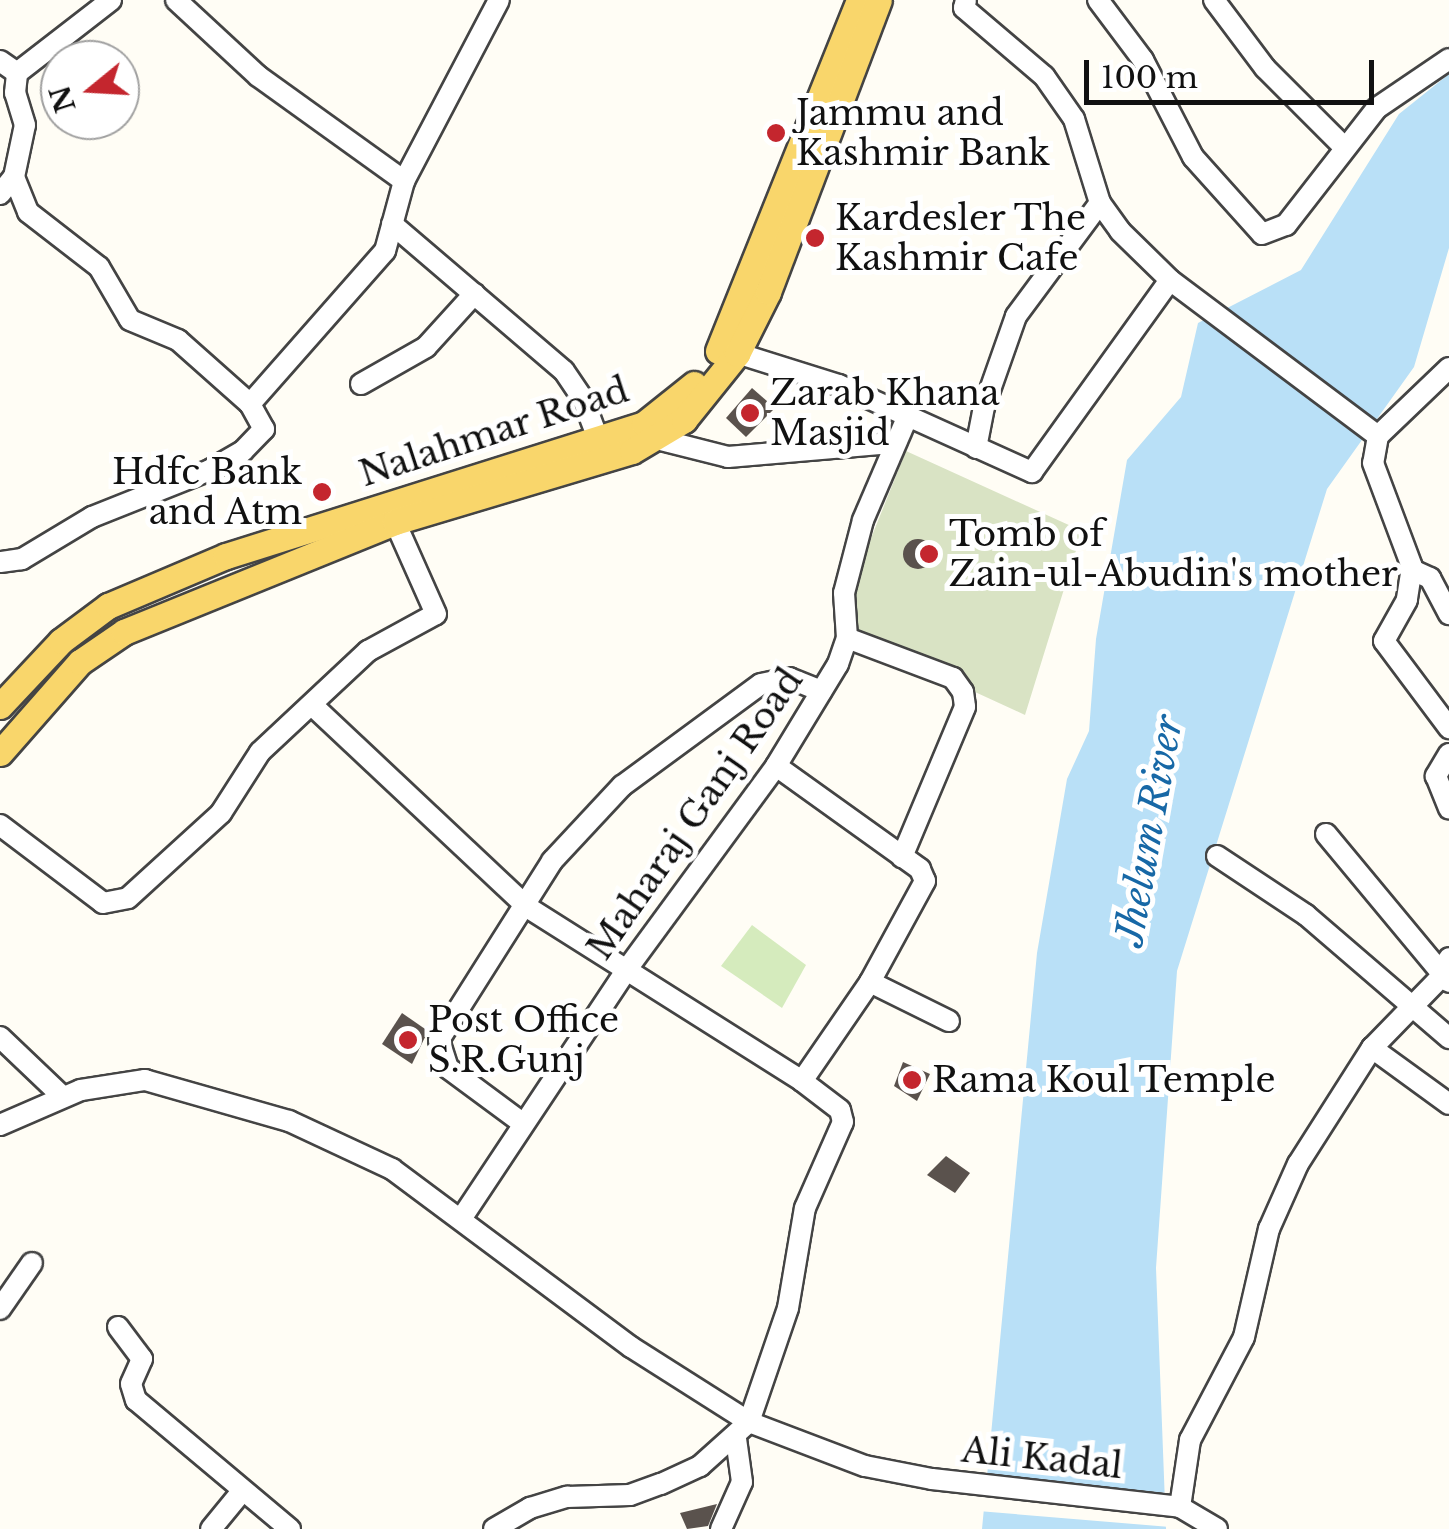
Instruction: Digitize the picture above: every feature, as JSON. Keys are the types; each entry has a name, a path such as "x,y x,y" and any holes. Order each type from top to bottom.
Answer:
{"main road":[{"name":"Nalahmar Road","path":"0,752 80,662 124,632 396,522 602,448 664,413 729,351 859,0"},
{"path":"602,448 657,439 684,420 768,292 878,0"},
{"name":"Nalahmar Road","path":"0,706 61,641 108,606 174,575 602,448"}],"street":[{"path":"0,194 14,177 25,125 9,68 111,0"},
{"path":"176,0 258,76 404,180"},
{"path":"250,404 376,264 404,180 499,0"},
{"path":"966,0 964,8 1044,76 1074,118 1100,203 1179,286 1374,433"},
{"path":"1098,0 1143,60 1200,166 1262,234 1286,225 1386,100 1449,58"},
{"path":"1214,0 1265,68 1345,148"},
{"path":"1,561 22,559 92,518 243,451 264,429 250,404 178,340 135,324 99,267 28,212 14,177"},
{"path":"976,448 1016,316 1100,203"},
{"path":"392,224 564,371 602,448"},
{"path":"729,351 839,385 906,420 1032,472 1179,286"},
{"path":"361,384 426,347 474,294"},
{"path":"1374,433 1449,368"},
{"name":"Maharaj Ganj Road","path":"464,1216 521,1122 776,766 822,691 847,638 844,593 891,443 906,420"},
{"path":"1374,433 1376,477 1412,570 1407,600 1384,641 1449,728"},
{"path":"657,439 728,457 891,443"},
{"path":"0,825 103,903 128,898 221,813 260,752 368,651 436,614 396,522"},
{"path":"1412,570 1441,579 1449,614"},
{"path":"847,638 953,678 964,692 965,707 902,857"},
{"path":"521,1122 448,1068 439,1040 581,823 742,698 774,678 822,691"},
{"path":"312,705 527,908 802,1081 840,1110 844,1122 805,1208 788,1308 749,1422 736,1440 660,1484 630,1494 567,1497 530,1508 494,1529"},
{"path":"1449,754 1436,776 1449,810"},
{"path":"776,766 920,869 922,894 870,982 802,1081"},
{"path":"1217,1529 1180,1507 1182,1466 1244,1337 1270,1229 1298,1164 1372,1048 1447,972 1326,834"},
{"path":"1217,856 1306,915 1449,1038"},
{"path":"870,982 949,1021"},
{"path":"0,1037 63,1097"},
{"path":"1372,1048 1449,1104"},
{"name":"Ali Kadal","path":"0,1125 63,1097 145,1080 288,1121 392,1168 464,1216 631,1347 749,1422 865,1466 932,1480 1180,1507"},
{"path":"0,1309 32,1263"},
{"path":"118,1327 142,1360 131,1384 136,1400 290,1529"},
{"path":"721,1529 742,1482 736,1440"},
{"path":"211,1529 243,1490"}],"green space":[{"path":"906,451 1082,531 1025,715 975,692 956,675 850,633 849,593"},
{"path":"752,925 806,965 782,1008 721,966"}],"water":[{"name":"Jhelum River","path":"1449,74 1449,248 1414,367 1327,489 1177,971 1156,1268 1166,1529 982,1529 1037,953 1067,779 1089,731 1096,639 1127,460 1181,397 1198,323 1301,270 1399,114"}],"pier":[{"path":"980,1478 1169,1493 1170,1527 978,1511"}],"building":[{"name":"Zarab Khana Masjid","path":"752,388 775,408 746,437 726,418"},
{"name":"Tomb of Zain-ul-Abudin's mother","path":"918,539 929,543 933,554 929,565 918,569 907,565 903,554 907,543"},
{"path":"402,1013 428,1031 412,1064 382,1044"},
{"name":"Rama Koul Temple","path":"903,1062 930,1074 917,1101 894,1086"},
{"path":"946,1156 970,1173 955,1193 927,1175"},
{"path":"717,1504 708,1526 687,1529 680,1513"}],"place":[{"name":"Jammu and Kashmir Bank","path":"776,133"},
{"name":"Kardesler The Kashmir Cafe","path":"815,238"},
{"name":"Zarab Khana Masjid","path":"750,413"},
{"name":"Hdfc Bank and Atm","path":"322,492"},
{"name":"Tomb of Zain-ul-Abudin's mother","path":"929,554"},
{"name":"Post Office S.R.Gunj","path":"408,1040"},
{"name":"Rama Koul Temple","path":"912,1080"}]}
